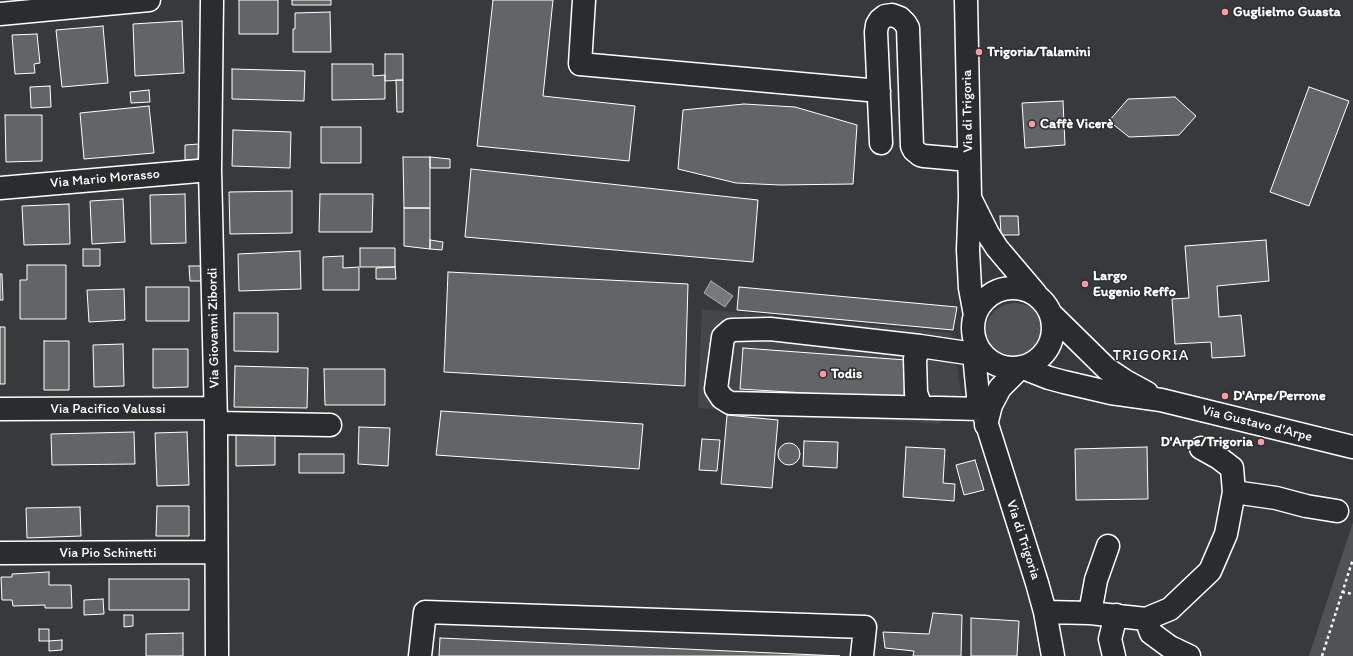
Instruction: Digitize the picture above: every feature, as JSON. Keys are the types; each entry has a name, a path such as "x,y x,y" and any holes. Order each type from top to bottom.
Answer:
{"street":[{"path":"0,14 150,0"},
{"name":"Via Giovanni Zibordi","path":"212,0 210,170 215,415 217,656"},
{"path":"584,0 580,64 879,91"},
{"name":"Via di Trigoria","path":"966,0 970,197 968,250 970,293 975,315"},
{"path":"881,143 876,32 877,25 885,16 892,15 900,18 908,28 912,146 914,150 920,155 924,156 969,160"},
{"name":"Via Mario Morasso","path":"0,188 210,170"},
{"name":"Via di Trigoria","path":"970,197 980,220 997,248 1036,294"},
{"path":"975,347 973,327 975,315 981,304 1000,290 1012,288 1025,289 1036,294 1045,303 1051,314 1054,328 1051,341 1044,353 1034,362 1021,367 1009,368 998,365 988,359 975,347 920,346 770,329 731,330 723,337 716,389 722,398 730,403 921,407 984,417 1000,388 1021,367"},
{"name":"Via Gustavo d'Arpe","path":"1051,314 1099,362 1116,376 1161,400"},
{"path":"920,346 915,359 916,393 921,407"},
{"name":"Via di Trigoria","path":"975,347 977,389 984,417 1045,612 1053,656"},
{"name":"Via Gustavo d'Arpe","path":"1021,367 1064,382 1111,393 1161,400 1353,447"},
{"name":"Via Pacifico Valussi","path":"0,409 215,415 330,424"},
{"path":"1045,612 1090,613 1146,619 1170,608 1210,571 1226,534 1234,492 1232,468 1219,458 1201,448"},
{"path":"1234,492 1276,498 1306,506 1337,511"},
{"path":"1090,613 1096,580 1108,546"},
{"name":"Via Pio Schinetti","path":"0,553 216,552"},
{"path":"420,656 425,612 865,627 862,656"},
{"path":"1114,656 1110,639 1116,615"},
{"path":"1146,619 1151,633 1170,647 1189,656"}],"path":[{"path":"1322,656 1353,559"},
{"path":"1342,592 1353,594"}],"shaded area":[{"path":"711,281 733,296 725,307 704,293"},
{"path":"1015,303 1032,308 1040,316 1045,333 1040,350 1032,358 1015,363 998,358 990,350 985,333 990,316 998,308"},
{"path":"702,309 952,333 963,405 939,424 698,408"},
{"path":"1353,522 1353,656 1309,656"}],"building":[{"path":"239,0 278,0 278,34 239,34"},
{"path":"292,0 331,0 331,5 292,5"},
{"path":"493,0 553,0 543,96 635,106 629,161 477,146"},
{"path":"330,12 331,52 293,52 295,13"},
{"path":"182,21 184,73 135,76 133,24"},
{"path":"103,26 108,83 62,87 56,30"},
{"path":"37,34 40,63 34,64 35,73 15,74 12,35"},
{"path":"385,54 403,54 403,80 385,81"},
{"path":"332,64 373,64 373,76 385,75 385,99 332,100"},
{"path":"232,69 305,71 304,101 232,99"},
{"path":"396,80 403,80 403,112 397,112"},
{"path":"50,86 51,107 31,108 30,87"},
{"path":"1309,87 1349,101 1309,206 1270,192"},
{"path":"149,90 150,102 131,103 130,92"},
{"path":"1175,97 1196,116 1179,135 1129,137 1109,121 1128,99"},
{"path":"1063,101 1065,145 1025,148 1022,103"},
{"path":"744,104 795,107 857,125 853,184 780,185 736,183 678,169 683,110"},
{"path":"149,106 154,153 84,159 80,113"},
{"path":"5,115 42,115 42,161 6,162"},
{"path":"321,127 361,127 361,163 321,163"},
{"path":"233,130 291,132 290,168 232,166"},
{"path":"199,144 200,159 185,160 185,145"},
{"path":"403,157 430,157 430,208 404,208"},
{"path":"430,157 450,159 450,168 430,168"},
{"path":"471,169 758,200 753,262 465,237"},
{"path":"292,191 292,233 230,234 229,192"},
{"path":"185,194 186,243 151,244 150,195"},
{"path":"320,194 373,194 372,232 319,232"},
{"path":"123,199 125,242 92,244 90,201"},
{"path":"69,204 70,244 24,245 22,206"},
{"path":"404,208 430,208 430,249 404,246"},
{"path":"1000,216 1018,216 1019,235 1001,235"},
{"path":"430,240 443,242 442,250 430,249"},
{"path":"1266,240 1269,281 1217,286 1219,317 1241,315 1245,356 1212,358 1211,342 1175,344 1172,299 1189,298 1185,246"},
{"path":"360,248 395,248 395,267 360,267"},
{"path":"83,249 100,249 100,266 83,266"},
{"path":"300,251 301,289 239,291 238,254"},
{"path":"343,256 343,268 359,267 359,290 323,290 323,257"},
{"path":"27,265 66,265 66,319 20,319 20,280 27,280"},
{"path":"189,266 203,266 203,281 190,281"},
{"path":"395,267 396,279 376,279 376,268"},
{"path":"448,272 688,284 685,386 444,372"},
{"path":"0,274 2,274 3,300 0,300"},
{"path":"146,287 189,287 189,321 146,321"},
{"path":"739,287 957,307 953,330 737,310"},
{"path":"124,289 125,320 89,322 87,290"},
{"path":"234,313 278,313 278,352 234,351"},
{"path":"0,327 5,327 5,384 0,384"},
{"path":"44,341 69,341 69,390 44,390"},
{"path":"123,344 124,386 94,387 93,345"},
{"name":"Todis","path":"743,348 906,360 904,399 740,389"},
{"path":"153,349 188,349 188,387 153,388"},
{"path":"235,366 308,368 307,408 234,407"},
{"path":"324,369 385,369 385,405 325,405"},
{"path":"441,411 643,424 639,469 436,455"},
{"path":"727,415 778,420 772,488 721,484"},
{"path":"359,427 390,428 388,466 358,464"},
{"path":"275,431 275,465 236,466 236,432"},
{"path":"134,432 135,464 52,465 51,434"},
{"path":"187,432 189,485 157,486 155,433"},
{"path":"702,439 720,440 717,471 699,470"},
{"path":"804,441 838,442 837,468 803,466"},
{"path":"789,443 797,446 800,454 797,462 789,465 781,462 778,454 781,446"},
{"path":"906,447 945,449 943,483 955,484 954,501 903,497"},
{"path":"1147,447 1148,499 1076,500 1075,449"},
{"path":"299,454 344,454 344,473 299,473"},
{"path":"975,460 984,490 964,495 956,465"},
{"path":"157,506 189,506 189,536 156,536"},
{"path":"80,507 81,536 27,538 26,508"},
{"path":"49,572 49,585 71,585 72,608 45,608 45,605 13,606 12,600 2,600 1,577 12,577 12,574"},
{"path":"109,579 189,579 189,610 109,610"},
{"path":"103,599 104,614 84,615 84,600"},
{"path":"933,613 962,615 961,656 913,656 914,651 885,648 883,632 929,634"},
{"path":"124,615 133,615 133,626 124,627"},
{"path":"971,618 1019,621 1017,656 971,656"},
{"path":"39,629 49,629 49,641 39,641"},
{"path":"183,633 183,656 146,656 146,634"},
{"path":"440,638 840,656 439,656"},
{"path":"62,640 62,650 49,651 49,641"}],"place":[{"name":"Guglielmo Guasta","path":"1225,12"},
{"name":"Trigoria/Talamini","path":"979,52"},
{"name":"Caffè Vicerè","path":"1032,124"},
{"name":"Largo Eugenio Reffo","path":"1085,284"},
{"name":"Todis","path":"823,374"},
{"name":"D'Arpe/Perrone","path":"1225,396"},
{"name":"D'Arpe/Trigoria","path":"1261,442"}],"district":[{"name":"TRIGORIA","path":"1151,356"}]}
